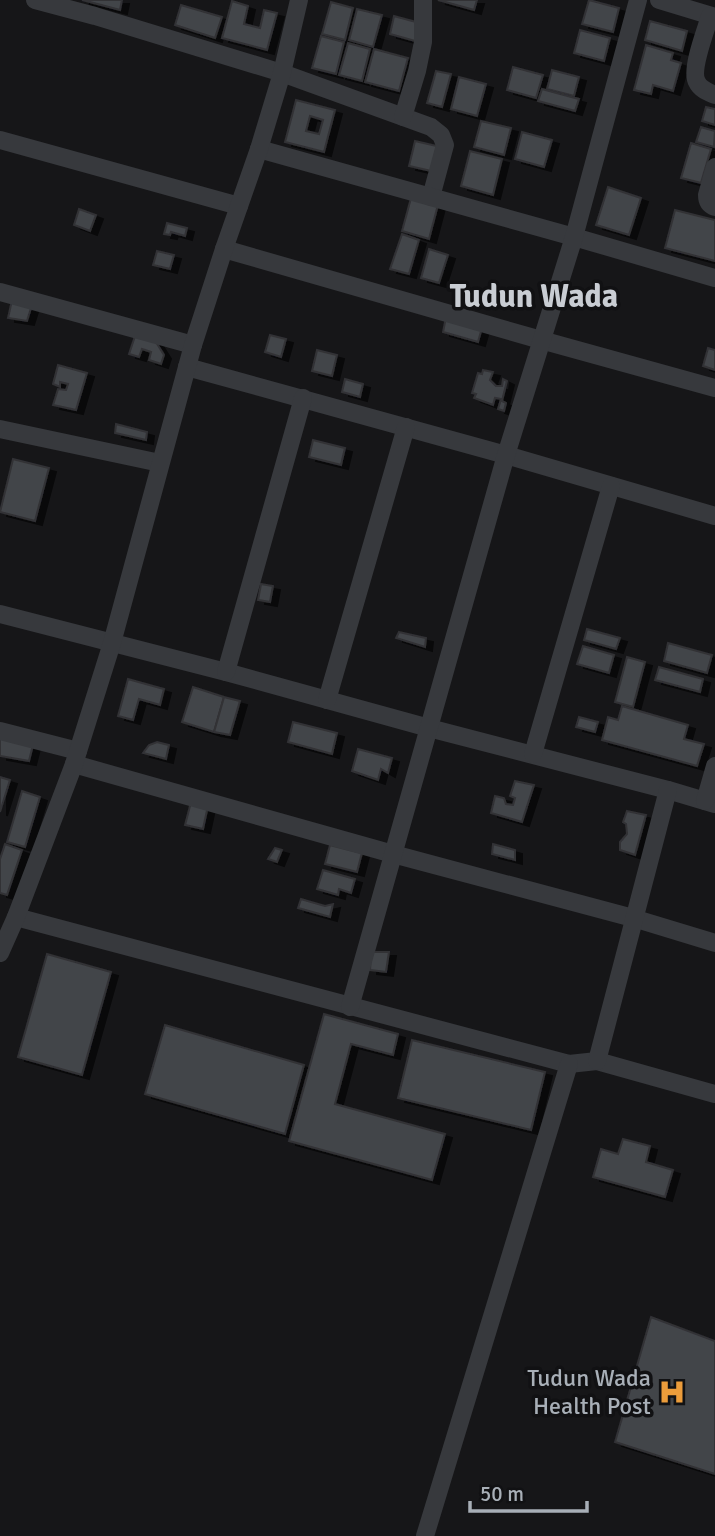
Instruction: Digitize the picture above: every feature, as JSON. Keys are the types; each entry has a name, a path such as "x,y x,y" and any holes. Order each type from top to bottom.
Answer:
{"street":[{"path":"34,0 282,73 431,127 441,135 445,145 431,197"},
{"path":"0,953 16,918 76,757 112,643 193,345 223,249 259,149 282,73 299,0"},
{"path":"403,117 424,42 423,0"},
{"path":"350,1007 506,454 574,237 638,0"},
{"path":"659,0 713,16 694,73 697,84 715,95"},
{"path":"0,140 239,206"},
{"path":"259,149 715,278"},
{"path":"715,167 707,200 710,205 715,206"},
{"path":"223,249 715,388"},
{"path":"0,292 193,345"},
{"path":"187,367 506,454 715,516"},
{"path":"226,672 303,398"},
{"path":"327,700 405,427"},
{"path":"0,429 160,463"},
{"path":"533,754 611,486"},
{"path":"0,614 710,803 715,766"},
{"path":"0,731 76,757 393,853 715,943"},
{"path":"597,1061 668,790"},
{"path":"16,918 569,1064 597,1061 715,1094"},
{"path":"425,1536 569,1064"}],"building":[{"path":"82,0 122,0 120,10"},
{"path":"438,0 477,0 474,10"},
{"path":"589,0 619,8 613,32 582,24"},
{"path":"232,1 248,6 244,24 260,28 264,10 277,13 267,50 222,38"},
{"path":"331,2 353,8 345,40 322,34"},
{"path":"181,5 222,17 215,38 175,25"},
{"path":"357,9 382,15 373,47 349,40"},
{"path":"394,16 420,23 415,41 390,34"},
{"path":"650,21 687,31 682,51 645,40"},
{"path":"580,30 610,38 604,61 574,53"},
{"path":"321,36 344,42 336,74 312,68"},
{"path":"348,43 370,49 362,81 339,75"},
{"path":"646,45 673,53 671,60 681,63 673,91 653,85 651,94 634,90"},
{"path":"374,49 408,58 399,91 365,82"},
{"path":"513,67 543,75 536,98 507,90"},
{"path":"552,70 579,77 574,96 547,89"},
{"path":"436,71 451,74 442,107 427,103"},
{"path":"459,77 486,84 477,116 451,109"},
{"path":"542,89 579,99 575,111 538,101"},
{"path":"296,100 335,110 324,152 285,142","holes":["310,116 323,120 319,134 306,131"]},
{"path":"706,107 715,109 715,125 702,121"},
{"path":"481,121 511,128 504,155 474,147"},
{"path":"701,127 715,131 714,147 696,142"},
{"path":"522,132 552,140 544,167 515,159"},
{"path":"415,141 437,146 431,171 409,166"},
{"path":"691,143 711,149 701,183 681,178"},
{"path":"470,151 502,159 493,195 461,186"},
{"path":"608,187 641,198 629,235 596,225"},
{"path":"411,198 438,205 429,239 402,231"},
{"path":"79,209 96,215 90,231 74,225"},
{"path":"675,210 715,220 715,261 665,248"},
{"path":"167,223 187,228 185,236 171,232 170,235 164,234"},
{"path":"402,234 419,240 409,274 390,269"},
{"path":"429,249 448,255 439,283 421,278"},
{"path":"157,251 174,255 170,269 153,265"},
{"path":"12,300 32,305 27,321 8,318"},
{"path":"446,317 482,328 478,342 443,332"},
{"path":"270,335 286,339 281,357 265,352"},
{"path":"135,336 156,342 164,355 161,364 149,360 151,352 142,349 139,357 129,354"},
{"path":"708,348 715,350 715,370 703,366"},
{"path":"317,350 337,355 332,376 312,371"},
{"path":"58,365 87,373 76,410 53,405 58,389 66,390 68,384 60,382 60,387 53,384"},
{"path":"483,370 493,372 490,380 496,386 502,386 503,379 507,381 502,401 506,403 504,411 498,409 501,399 495,398 493,405 474,398 476,394 472,393 478,373 482,374"},
{"path":"345,379 363,384 360,397 342,392"},
{"path":"116,424 147,432 146,440 115,433"},
{"path":"313,440 345,448 341,465 309,457"},
{"path":"13,459 49,468 35,521 0,512"},
{"path":"261,584 273,586 270,602 258,600"},
{"path":"587,629 620,638 616,649 584,640"},
{"path":"399,632 426,638 425,647 396,638"},
{"path":"668,643 712,655 707,673 664,661"},
{"path":"583,646 614,655 609,673 577,664"},
{"path":"627,657 645,662 633,707 615,702"},
{"path":"659,667 703,679 700,692 655,680"},
{"path":"128,679 164,689 160,705 139,699 133,720 118,716"},
{"path":"193,687 224,697 214,732 182,722"},
{"path":"224,697 240,701 230,735 214,732"},
{"path":"622,706 688,725 684,739 704,744 697,766 602,740 608,717 618,720"},
{"path":"579,717 598,722 595,732 576,727"},
{"path":"293,722 337,733 332,754 288,742"},
{"path":"0,732 33,745 29,761 0,756"},
{"path":"157,742 169,745 166,759 143,753 149,745"},
{"path":"358,749 392,758 388,773 381,769 378,780 352,771"},
{"path":"0,777 10,780 0,812"},
{"path":"515,781 534,785 522,822 491,813 495,796 504,798 506,804 513,805 515,798 510,796"},
{"path":"22,791 40,797 25,847 7,842"},
{"path":"191,802 208,806 203,829 185,825"},
{"path":"627,811 646,815 635,855 620,850 620,842 627,834 626,824 623,822"},
{"path":"5,844 22,850 7,895 0,893 0,859"},
{"path":"493,844 515,850 515,860 492,854"},
{"path":"330,845 362,853 357,872 325,864"},
{"path":"275,848 282,850 277,862 268,859"},
{"path":"323,870 355,879 351,893 339,889 338,895 317,889"},
{"path":"301,899 325,906 333,904 330,917 298,908"},
{"path":"371,952 389,952 386,972 370,970"},
{"path":"47,954 111,972 82,1075 18,1057"},
{"path":"324,1014 398,1034 393,1055 351,1044 335,1104 445,1134 432,1180 289,1141"},
{"path":"165,1025 304,1065 285,1134 145,1094"},
{"path":"412,1040 545,1072 531,1130 398,1098"},
{"path":"623,1139 650,1146 646,1162 673,1170 665,1197 593,1177 601,1149 618,1154"},
{"name":"Tudun Wada Health Post","path":"651,1317 715,1341 715,1474 615,1442"}],"place":[{"name":"Tudun Wada Health Post","path":"672,1392"}],"district":[{"name":"Tudun Wada","path":"534,296"}]}
